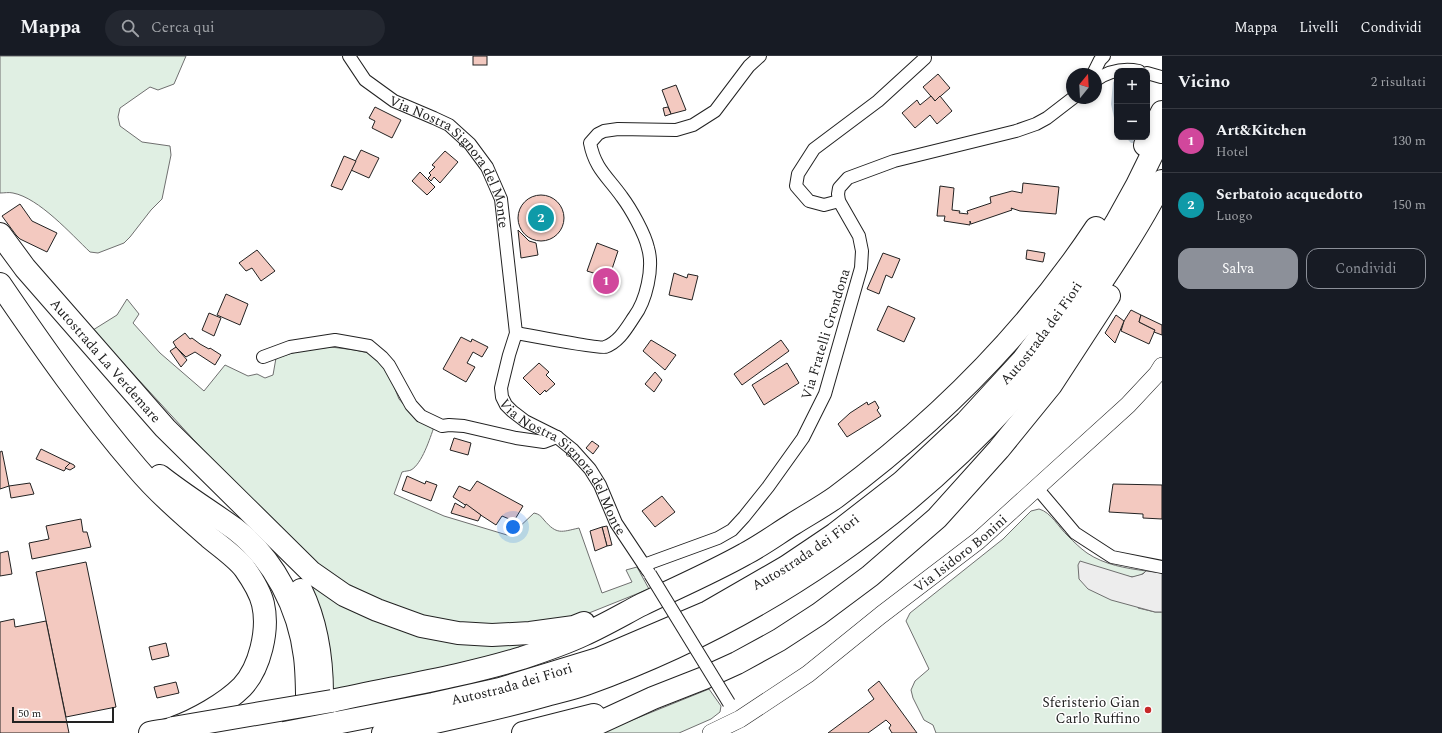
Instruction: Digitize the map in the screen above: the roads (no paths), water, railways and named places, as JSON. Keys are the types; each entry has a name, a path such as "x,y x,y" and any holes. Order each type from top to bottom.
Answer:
{"highway":[{"path":"150,733 332,700 468,672 521,658 583,635 640,605 695,580 747,553 834,498 897,450 998,353 1047,295 1080,251 1114,200 1162,112"},
{"name":"Autostrada dei Fiori","path":"284,733 329,728 500,689 598,659 708,612 786,567 836,534 902,482 966,422 1023,360 1067,300 1116,223 1162,134"},
{"name":"Autostrada dei Fiori","path":"382,733 496,709 585,684 663,652 716,627 795,582 847,548 915,494 974,440 1037,371 1082,311 1132,234 1162,180"},
{"path":"576,733 653,698 724,669 779,640 819,614 870,576 937,518 999,449 1051,385 1090,327 1142,242 1162,198"},
{"name":"Autostrada La Verdemare","path":"0,234 25,268 108,365 164,428 218,481"},
{"path":"0,284 35,335 137,468 158,491 244,567 256,587 263,604 265,622 259,659 243,686 207,712 173,728"},
{"path":"109,433 138,459 170,484 245,538 255,547 282,586 295,613 303,643 307,679 308,733"},
{"path":"218,481 311,572 344,595 378,610 421,626 465,633 492,635 530,634 574,627 640,605"},
{"path":"218,481 279,556 296,581 306,600 313,618 321,664 321,722 329,728"},
{"path":"523,733 653,698"}],"street":[{"name":"Via Nostra Signora del Monte","path":"349,56 365,80 394,101 448,125 470,144 487,167 501,199 516,333 501,388 502,397 506,405 512,411 525,421 557,437 573,450 590,469 600,485 616,523 647,569 740,719"},
{"path":"516,333 604,348 617,341 640,310 647,289 650,262 648,248 638,224 623,197 597,166 592,155 590,143 598,134 604,131 618,129 676,130 693,125 715,110 749,66 760,56"},
{"path":"1096,68 1104,56"},
{"path":"925,58 878,101 814,149 798,174 796,186 809,201 824,205 839,201 839,188 848,178 894,161 1016,131 1036,124 1047,118 1066,103"},
{"path":"1102,76 1114,71"},
{"path":"1150,74 1161,77"},
{"name":"Via Fratelli Grondona","path":"647,569 718,538 732,530 768,487 803,438 825,394 861,268 862,251 859,236 839,201"},
{"path":"263,357 290,347 335,340 369,346 389,365 411,405 421,416 442,426 464,426 516,438 544,442 557,437"},
{"name":"Via Isidoro Bonini","path":"740,719 808,674 881,615 978,541 1128,405 1157,374 1162,366"},
{"path":"1038,488 1075,534 1112,557 1162,567"},
{"path":"711,733 740,719"}],"waterway":[{"path":"1114,94 1114,108"}],"place":[{"name":"Serbatoio acquedotto","path":"541,218"},
{"name":"Art&Kitchen","path":"606,281"},
{"name":"Sferisterio Gian Carlo Ruffino","path":"1148,710"}]}
